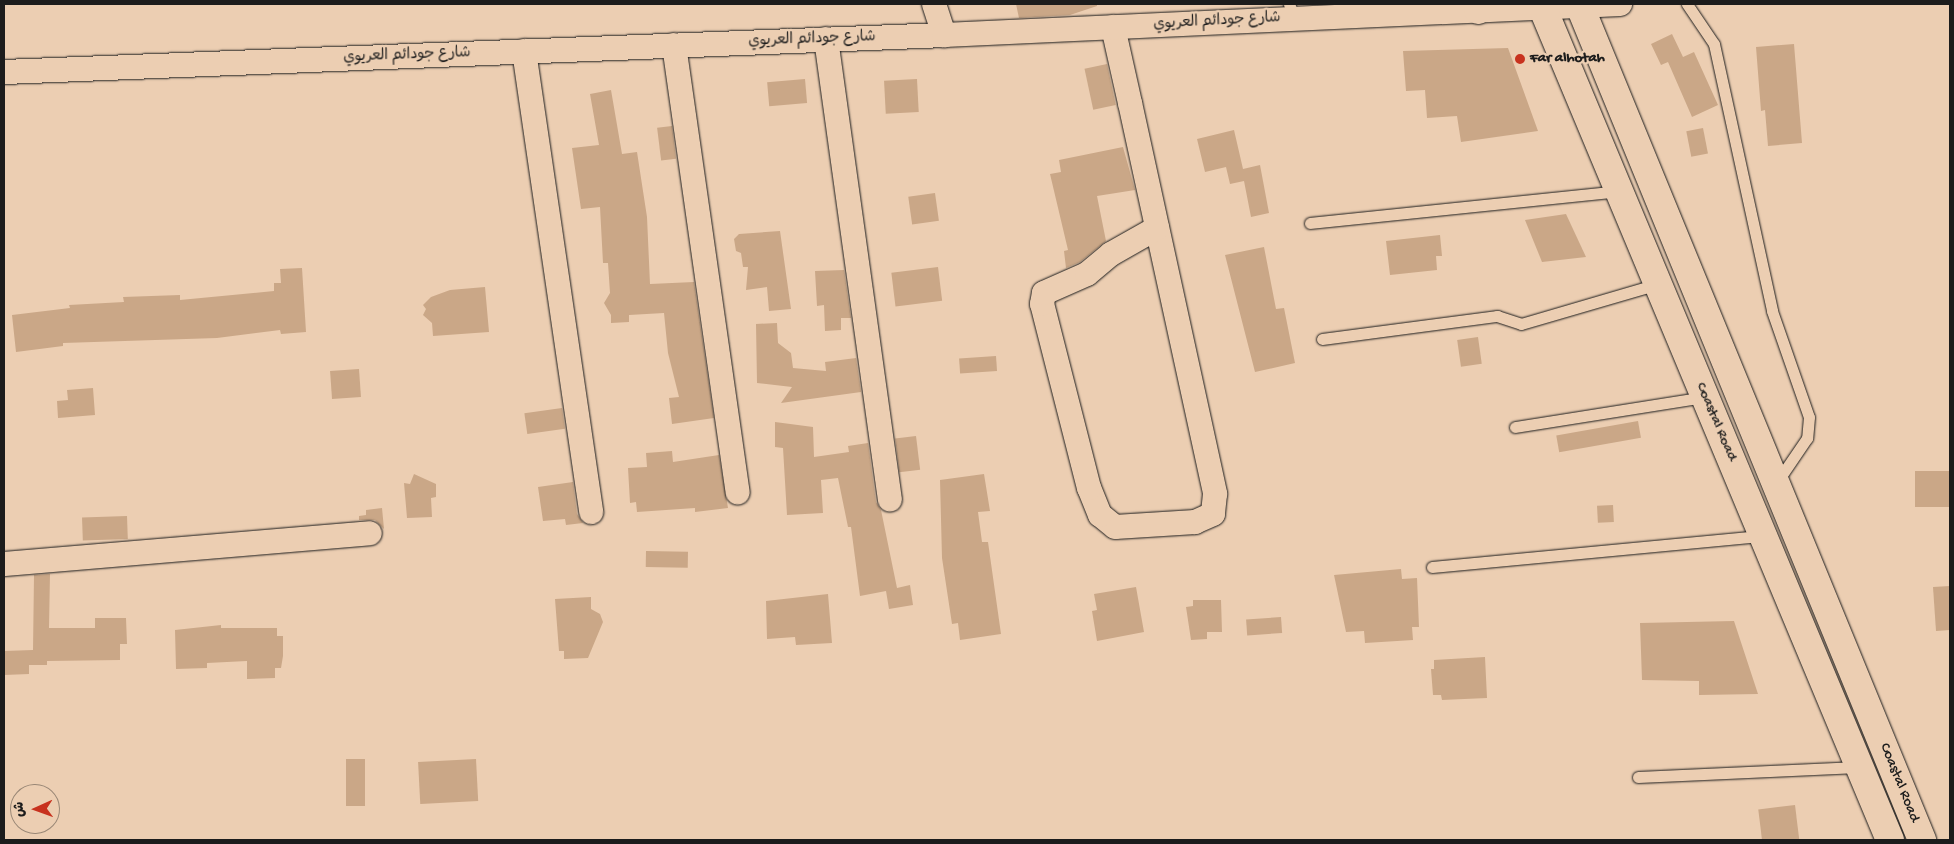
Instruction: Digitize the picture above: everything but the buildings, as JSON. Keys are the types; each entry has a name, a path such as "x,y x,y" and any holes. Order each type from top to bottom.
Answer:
{"highway":[{"name":"Coastal Road","path":"1598,5 1776,484 1922,840"},
{"name":"Coastal Road","path":"1542,6 1890,840"}],"street":[{"path":"934,4 944,35"},
{"name":"شارع جودائم العريوي","path":"4,72 1113,27 1292,11 1598,5"},
{"path":"1113,27 1157,228 1215,494 1213,514 1194,522 1114,527 1100,515 1089,488 1042,304 1044,293 1087,274 1111,254 1157,228"},
{"path":"826,39 890,500"},
{"path":"674,45 738,492"},
{"path":"524,51 591,512"},
{"path":"4,564 370,533"}],"lane":[{"path":"1687,4 1714,44 1772,311 1808,417 1807,438 1776,484"},
{"path":"1310,223 1620,191"},
{"path":"1322,339 1497,316 1521,324 1658,284"},
{"path":"1515,427 1705,397"},
{"path":"1432,567 1763,536"},
{"path":"1638,777 1860,767"}],"place":[{"name":"Far alhotah","path":"1520,59"}]}
